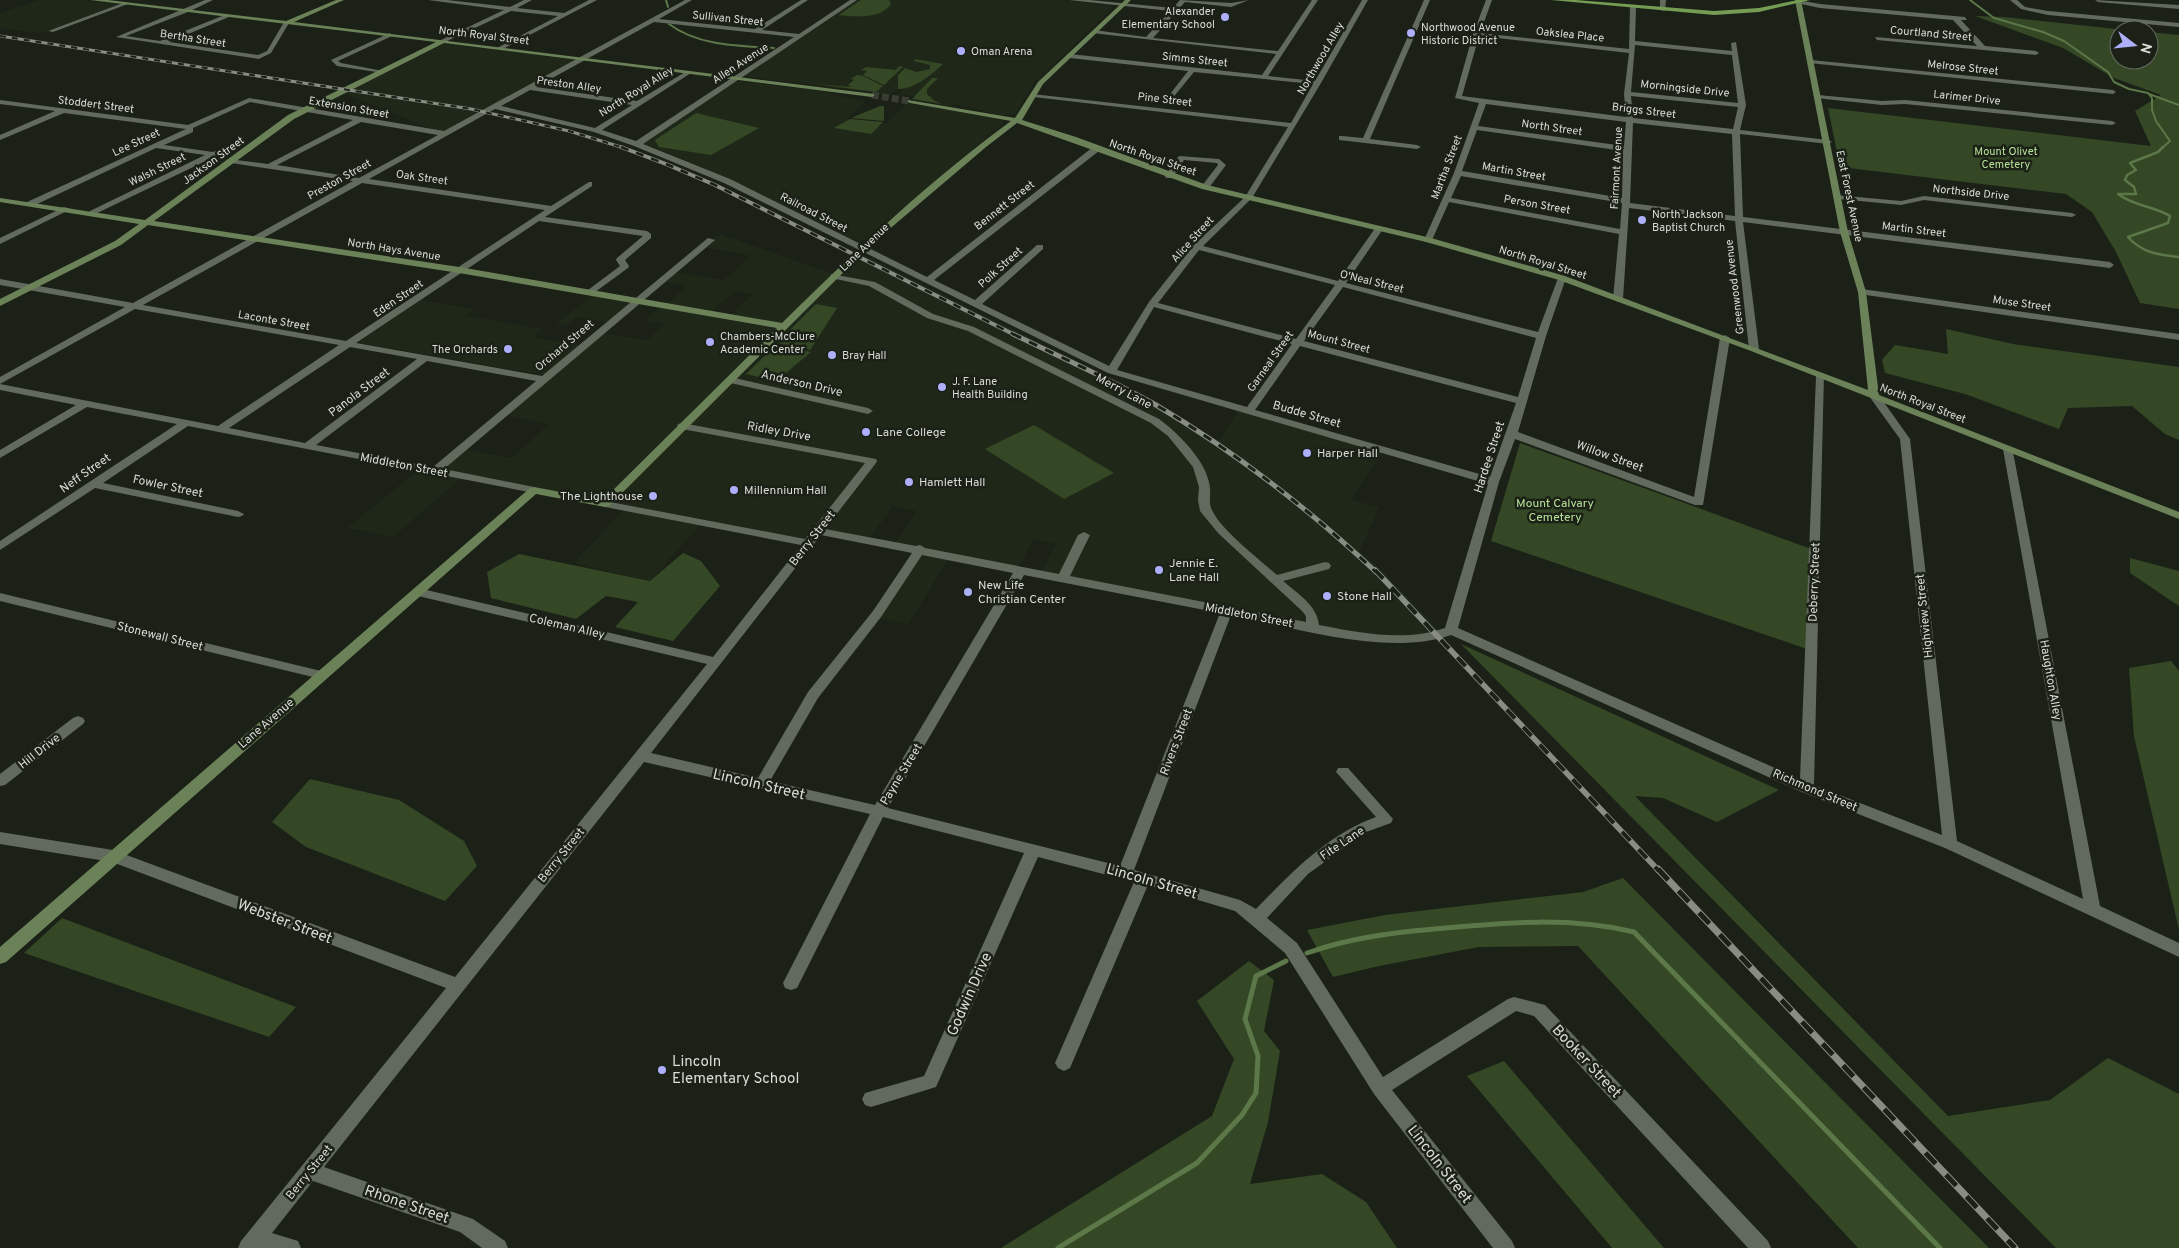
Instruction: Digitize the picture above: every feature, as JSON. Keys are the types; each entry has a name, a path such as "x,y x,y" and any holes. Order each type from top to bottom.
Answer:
{"main road":[{"path":"1554,0 1714,13 1744,12 1801,1"}],"street":[{"name":"North Royal Street","path":"93,0 444,41 872,95"},
{"path":"184,11 210,0"},
{"path":"286,22 341,0"},
{"path":"431,0 566,15"},
{"path":"444,41 529,0"},
{"path":"501,48 594,0"},
{"name":"Preston Street","path":"0,381 255,238 689,0"},
{"path":"756,31 805,0"},
{"name":"Allen Avenue","path":"637,144 854,0"},
{"path":"1072,0 1125,2 1175,10"},
{"path":"1148,39 1184,0 1232,5 1246,0"},
{"path":"1264,77 1315,0"},
{"name":"Northwood Alley","path":"1293,125 1365,0"},
{"path":"1366,141 1427,0"},
{"path":"1476,34 1489,0"},
{"path":"1663,0 1663,10"},
{"path":"2013,0 2024,8 2039,12 2179,24"},
{"path":"2098,0 2179,7"},
{"path":"1801,1 1820,6 1965,19"},
{"name":"East Forest Avenue","path":"1801,1 1844,232 1862,292 1874,396"},
{"name":"Lane Avenue","path":"605,504 883,228 983,145 1017,121 1027,110 1040,83 1125,2"},
{"path":"51,31 125,4"},
{"name":"Fairmont Avenue","path":"1618,299 1626,203 1627,149 1630,120 1627,94 1632,47 1633,7"},
{"name":"Bertha Street","path":"184,11 118,37 248,56 264,56 269,52 286,22"},
{"path":"161,43 227,16"},
{"name":"Courtland Street","path":"1954,18 1982,48"},
{"name":"Sullivan Street","path":"654,20 800,36"},
{"path":"1094,32 1280,53"},
{"name":"Oakslea Place","path":"1476,34 1632,47"},
{"name":"Briggs Street","path":"1476,34 1458,98 1630,120 1828,142"},
{"path":"381,72 339,66 334,60 390,35"},
{"name":"Courtland Street","path":"1877,38 2036,53"},
{"name":"Jackson Street","path":"0,304 118,243 291,117 444,41"},
{"name":"Morningside Drive","path":"1734,43 1742,105 1736,132"},
{"path":"1632,47 1734,53"},
{"name":"Simms Street","path":"1070,56 1318,83"},
{"name":"Melrose Street","path":"1811,62 2113,92"},
{"path":"1169,99 1193,69"},
{"name":"North Royal Alley","path":"596,130 636,103 688,72"},
{"name":"Preston Alley","path":"529,88 636,103"},
{"name":"Morningside Drive","path":"1627,94 1742,105"},
{"name":"Pine Street","path":"1034,95 1293,125"},
{"name":"Larimer Drive","path":"1818,97 1882,103 1905,102 2112,123"},
{"name":"Extension Street","path":"249,100 446,134"},
{"name":"Lee Street","path":"30,204 190,130 189,127 249,100"},
{"name":"North Royal Street","path":"910,101 1017,121 1044,129 1169,176 1205,187 1428,240 1562,278 1754,349 2179,516"},
{"name":"Stoddert Street","path":"0,102 189,127"},
{"name":"Martha Street","path":"1428,240 1458,173 1483,102"},
{"name":"Railroad Street","path":"495,108 596,130 637,144 727,181 862,249 1112,370"},
{"path":"0,138 62,111"},
{"path":"268,167 358,120"},
{"name":"Alice Street","path":"1112,370 1152,304 1197,247 1248,198 1293,125"},
{"name":"North Street","path":"1473,127 1627,149"},
{"name":"Greenwood Avenue","path":"1736,132 1739,219 1754,349"},
{"path":"1342,138 1417,146"},
{"name":"Walsh Street","path":"93,213 232,145"},
{"name":"Oak Street","path":"155,146 213,154 268,167 551,208"},
{"name":"Bennett Street","path":"928,280 1096,149"},
{"path":"1169,176 1182,158 1219,161 1222,165 1205,187"},
{"name":"Martin Street","path":"1458,173 1626,203 1739,219 2110,265"},
{"name":"Eden Street","path":"220,429 589,184"},
{"name":"Northside Drive","path":"1839,197 1901,203 1924,198 2072,215"},
{"name":"Person Street","path":"1446,199 1624,232"},
{"name":"North Hays Avenue","path":"0,200 459,270 783,326"},
{"path":"0,241 67,209"},
{"path":"536,218 646,234 647,238 620,260 625,266 591,292"},
{"name":"Garneal Street","path":"1250,410 1297,343 1342,284 1379,229"},
{"name":"Orchard Street","path":"435,471 636,300 711,240"},
{"name":"Polk Street","path":"976,304 1040,247"},
{"name":"O'Neal Street","path":"1197,247 1541,336"},
{"name":"Merry Lane","path":"834,276 872,284 930,316 971,329 1155,421 1172,434 1198,467 1205,487 1204,500 1206,511 1222,531 1274,578 1312,616 1314,627"},
{"name":"Hardee Street","path":"1451,630 1494,482 1512,434 1520,401 1562,278"},
{"name":"Laconte Street","path":"0,282 544,379"},
{"name":"Muse Street","path":"1862,292 2179,337"},
{"name":"Mount Street","path":"1152,304 1520,401"},
{"name":"Greenwood Avenue","path":"1699,503 1725,338"},
{"name":"Panola Street","path":"307,446 425,358"},
{"name":"Budde Street","path":"1112,370 1494,482"},
{"name":"Deberry Street","path":"1807,788 1821,376"},
{"name":"Anderson Drive","path":"730,380 868,411"},
{"name":"Middleton Street","path":"0,387 809,543"},
{"name":"Highview Street","path":"1874,396 1905,439 1950,844"},
{"path":"0,455 84,404"},
{"name":"Neff Street","path":"0,546 186,423"},
{"name":"Ridley Drive","path":"682,426 872,461"},
{"name":"Willow Street","path":"1512,434 1699,503"},
{"name":"Haughton Alley","path":"2008,449 2093,911"},
{"name":"Berry Street","path":"252,1243 716,662 872,461"},
{"name":"Fowler Street","path":"93,484 238,514"},
{"name":"Lane Avenue","path":"0,957 113,856 534,490"},
{"name":"Middleton Street","path":"819,531 920,549 1063,579 1314,627 1394,640 1410,640 1436,636 1451,630"},
{"path":"1063,579 1084,535"},
{"path":"761,784 812,695 877,614 920,549"},
{"path":"1274,578 1325,566"},
{"name":"Payne Street","path":"791,983 879,811 1021,570"},
{"name":"Coleman Alley","path":"418,592 716,662"},
{"name":"Stonewall Street","path":"0,597 321,675"},
{"name":"Rivers Street","path":"1125,873 1227,610"},
{"name":"Richmond Street","path":"1451,630 1807,788 1950,844 2179,950"},
{"name":"Hill Drive","path":"0,781 78,721"},
{"name":"Lincoln Street","path":"641,756 879,811 1125,873 1240,906 1257,918 1291,948 1380,1088 1505,1248"},
{"name":"Fite Lane","path":"1257,918 1303,870 1361,828 1386,819 1343,772"},
{"name":"Webster Street","path":"0,838 113,856 457,986"},
{"name":"Godwin Drive","path":"871,1099 930,1082 1033,851"},
{"path":"1064,1063 1143,879"},
{"name":"Booker Street","path":"1380,1088 1514,1004 1539,1010 1761,1248"},
{"name":"Rhone Street","path":"310,1171 466,1225 498,1248"},
{"path":"252,1243 291,1248"}],"shaded area":[{"path":"39,0 81,0 120,5 40,33 0,28 0,13"},
{"path":"858,0 1059,0 1115,6 1033,84 1014,114 1001,115 953,104 952,107 912,99 915,96 898,95 903,90 901,89 896,89 891,94 874,93 744,76"},
{"path":"444,44 577,60 442,133 343,93"},
{"path":"736,81 816,90 865,102 847,119 886,123 908,103 998,119 1002,120 1003,124 865,240 856,241 691,164 643,144"},
{"name":"Lane College","path":"720,234 839,276 856,259 865,256 1115,380 1175,413 1219,441 1239,409 1383,452 1351,500 1379,507 1360,551 1439,630 1421,637 1374,636 1042,572 1056,544 1034,539 1017,569 951,555 908,624 877,618 923,549 895,543 917,511 893,506 869,539 817,529 808,541 440,470 464,449 512,458 549,424 506,415 549,376 361,343 361,341 421,300 475,309 466,316 542,329 533,337 585,346 600,333 647,340 665,324 644,321 662,305 729,317 753,294 736,291 712,311 667,304 687,286 661,281 672,272 724,280 751,256 704,247"},
{"path":"594,294 635,300 608,322 577,317 566,325 556,324"},
{"path":"418,470 461,478 393,537 348,528"},
{"path":"625,509 700,525 650,581 574,563"}],"green space":[{"path":"861,0 889,0 891,4 887,9 875,15 839,15"},
{"name":"Mount Olivet Cemetery","path":"1975,16 2004,17 2109,28 2109,70 2159,70 2159,33 2179,35 2179,309 2140,303 2116,252 2092,212 2066,194 1840,167 1828,108 2151,146 2135,111 2161,95 2114,78 2063,48"},
{"path":"915,59 943,64 917,84 898,89 898,75 905,68 916,72 930,69 930,65 914,61"},
{"path":"899,66 903,67 884,85 863,75 867,71 861,70 866,67 896,70"},
{"path":"857,75 883,86 876,92 815,84 851,87 848,85 854,80 851,79"},
{"path":"932,78 938,78 927,89 927,94 942,104 912,99"},
{"path":"884,106 884,121 851,118"},
{"path":"696,113 759,128 711,155 659,147 655,140"},
{"path":"850,119 883,122 871,134 834,128"},
{"path":"816,304 837,308 810,350 803,348 807,346 805,344 800,348 777,343"},
{"path":"1946,329 2013,344 2179,367 2179,440 2165,434 2132,406 2068,408 2059,429 1965,394 1885,373 1882,360 1895,345 1948,354"},
{"path":"776,345 811,352 780,378 771,380 746,374"},
{"path":"1034,425 1114,473 1064,499 985,449"},
{"name":"Mount Calvary Cemetery","path":"1520,443 1814,550 1810,650 1491,541"},
{"path":"683,553 701,561 720,586 673,641 615,627 638,602 606,596 576,619 491,598 487,572 519,554 650,581"},
{"path":"2130,558 2179,571 2179,606 2130,573"},
{"path":"1461,644 1779,790 1717,822 1663,798 1635,796 1948,1116 2050,1100 2108,1058 2179,1094 2179,1248 2056,1248"},
{"path":"2171,661 2179,671 2179,930 2134,736 2129,668"},
{"path":"310,779 399,800 464,841 477,866 445,901 306,847 272,822"},
{"path":"1623,878 1989,1248 1858,1248 1578,946 1479,947 1379,966 1333,977 1307,930 1385,915 1583,892"},
{"path":"62,918 296,1007 269,1037 24,953"},
{"path":"1249,961 1274,980 1264,1031 1280,1051 1268,1122 1250,1184 1322,1174 1366,1202 1397,1248 1001,1248 1212,1116 1234,1059 1197,1001"},
{"path":"1504,1061 1664,1248 1612,1248 1467,1076"}],"waterway":[{"path":"666,0 668,7"},
{"path":"1970,0 1994,18 2043,32 2064,41 2108,72 2114,82 2129,89 2148,93 2152,98 2152,110 2156,121 2170,141 2162,148"},
{"path":"669,24 693,37 719,44 774,48"},
{"path":"2149,94 2179,105"},
{"path":"2162,148 2158,152 2130,163 2136,170 2127,175 2125,180 2134,187 2136,194 2118,194 2130,201 2170,216 2168,223 2128,237 2145,250 2179,257"},
{"path":"1307,953 1324,947 1375,936 1493,924 1540,922 1587,924 1634,932 1940,1248"},
{"path":"1058,1248 1197,1163 1242,1115 1256,1093 1258,1056 1245,1019 1256,976 1286,961"}],"tunnel":[{"path":"872,95 910,101"}],"railway":[{"path":"0,36 471,109 569,131 622,147"},
{"path":"622,147 715,185 1013,334"},
{"path":"1013,334 1121,386 1156,405 1214,442 1298,504 1376,572"},
{"path":"1375,570 1659,871"},
{"path":"1658,869 2015,1248"}],"place":[{"name":"Alexander Elementary School","path":"1225,17"},
{"name":"Northwood Avenue Historic District","path":"1411,33"},
{"name":"Oman Arena","path":"961,51"},
{"name":"North Jackson Baptist Church","path":"1642,220"},
{"name":"Chambers-McClure Academic Center","path":"710,342"},
{"name":"The Orchards","path":"508,349"},
{"name":"Bray Hall","path":"832,355"},
{"name":"J. F. Lane Health Building","path":"942,387"},
{"name":"Lane College","path":"866,432"},
{"name":"Harper Hall","path":"1307,453"},
{"name":"Hamlett Hall","path":"909,482"},
{"name":"Millennium Hall","path":"734,490"},
{"name":"The Lighthouse","path":"653,496"},
{"name":"Jennie E. Lane Hall","path":"1159,570"},
{"name":"New Life Christian Center","path":"968,592"},
{"name":"Stone Hall","path":"1327,596"},
{"name":"Lincoln Elementary School","path":"662,1070"}]}
